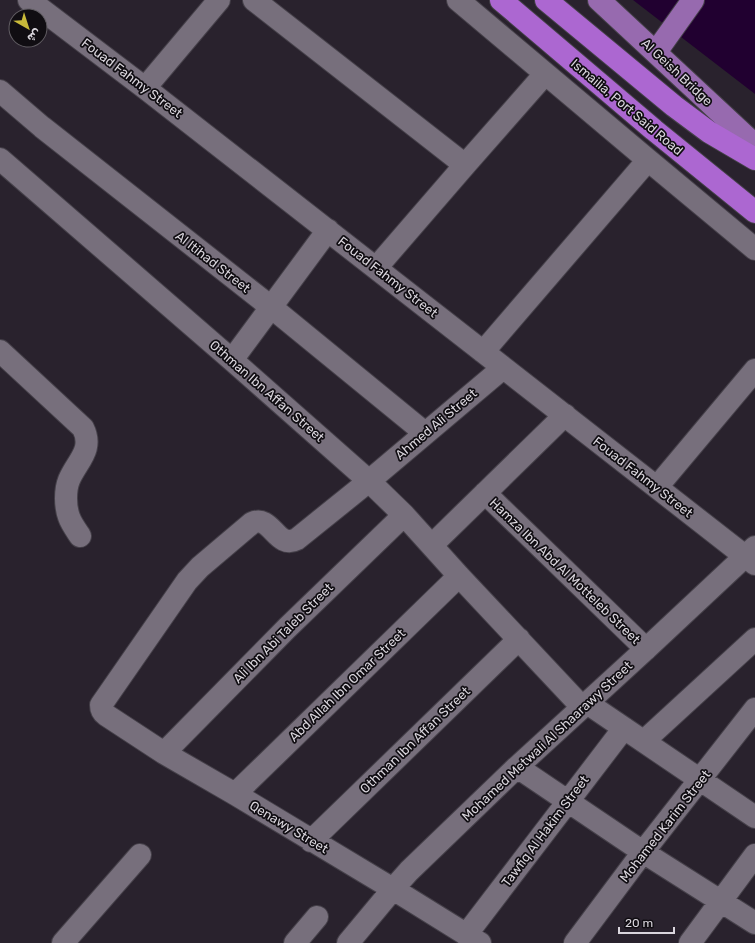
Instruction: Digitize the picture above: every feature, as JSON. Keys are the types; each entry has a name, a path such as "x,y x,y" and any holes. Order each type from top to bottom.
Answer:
{"highway":[{"name":"Ismailia, Port Said Road","path":"501,0 654,130 755,212"},
{"path":"546,0 674,106 709,132 755,159"}],"main road":[{"name":"Al Geish Bridge","path":"599,0 755,145"},
{"path":"656,52 692,0"}],"street":[{"name":"Fouad Fahmy Street","path":"29,0 328,230 656,488 752,556"},
{"path":"145,88 219,0"},
{"path":"254,0 465,165"},
{"path":"458,0 755,249"},
{"path":"376,268 545,74"},
{"name":"Al Itihad Street","path":"0,91 42,127 271,307 425,433"},
{"name":"Othman Ibn Affan Street","path":"0,159 369,481 404,515 519,639 585,705 644,741 755,817"},
{"path":"484,352 648,160"},
{"path":"232,360 328,230"},
{"path":"0,351 83,428 87,435 87,449 69,480 67,490 66,506 69,517 80,536"},
{"name":"Ahmed Ali Street","path":"101,709 103,702 187,581 200,567 252,522 257,520 266,523 283,540 288,542 297,539 369,481 503,368"},
{"path":"656,488 755,370"},
{"path":"432,545 565,415"},
{"name":"Hamza Ibn Abd Al Motteleb Street","path":"485,493 646,649"},
{"name":"Ali Ibn Abi Taleb Street","path":"164,753 287,628 404,515"},
{"name":"Mohamed Metwali Al Shaarawy Street","path":"348,943 393,889 517,767 646,649 752,556"},
{"name":"Abd Allah Ibn Omar Street","path":"235,794 459,576"},
{"name":"Othman Ibn Affan Street","path":"311,841 519,639"},
{"path":"644,741 755,639"},
{"name":"Qenawy Street","path":"101,709 103,713 164,753 393,889 473,939"},
{"name":"Mohamed Karim Street","path":"575,943 643,852 755,709"},
{"name":"Tawfiq Al Hakim Street","path":"473,939 567,801 624,728"},
{"path":"517,767 643,852 755,923"},
{"path":"63,943 140,855"},
{"path":"690,943 755,855"},
{"path":"295,943 317,917"}],"shaded area":[{"path":"633,0 755,0 755,94"}]}
